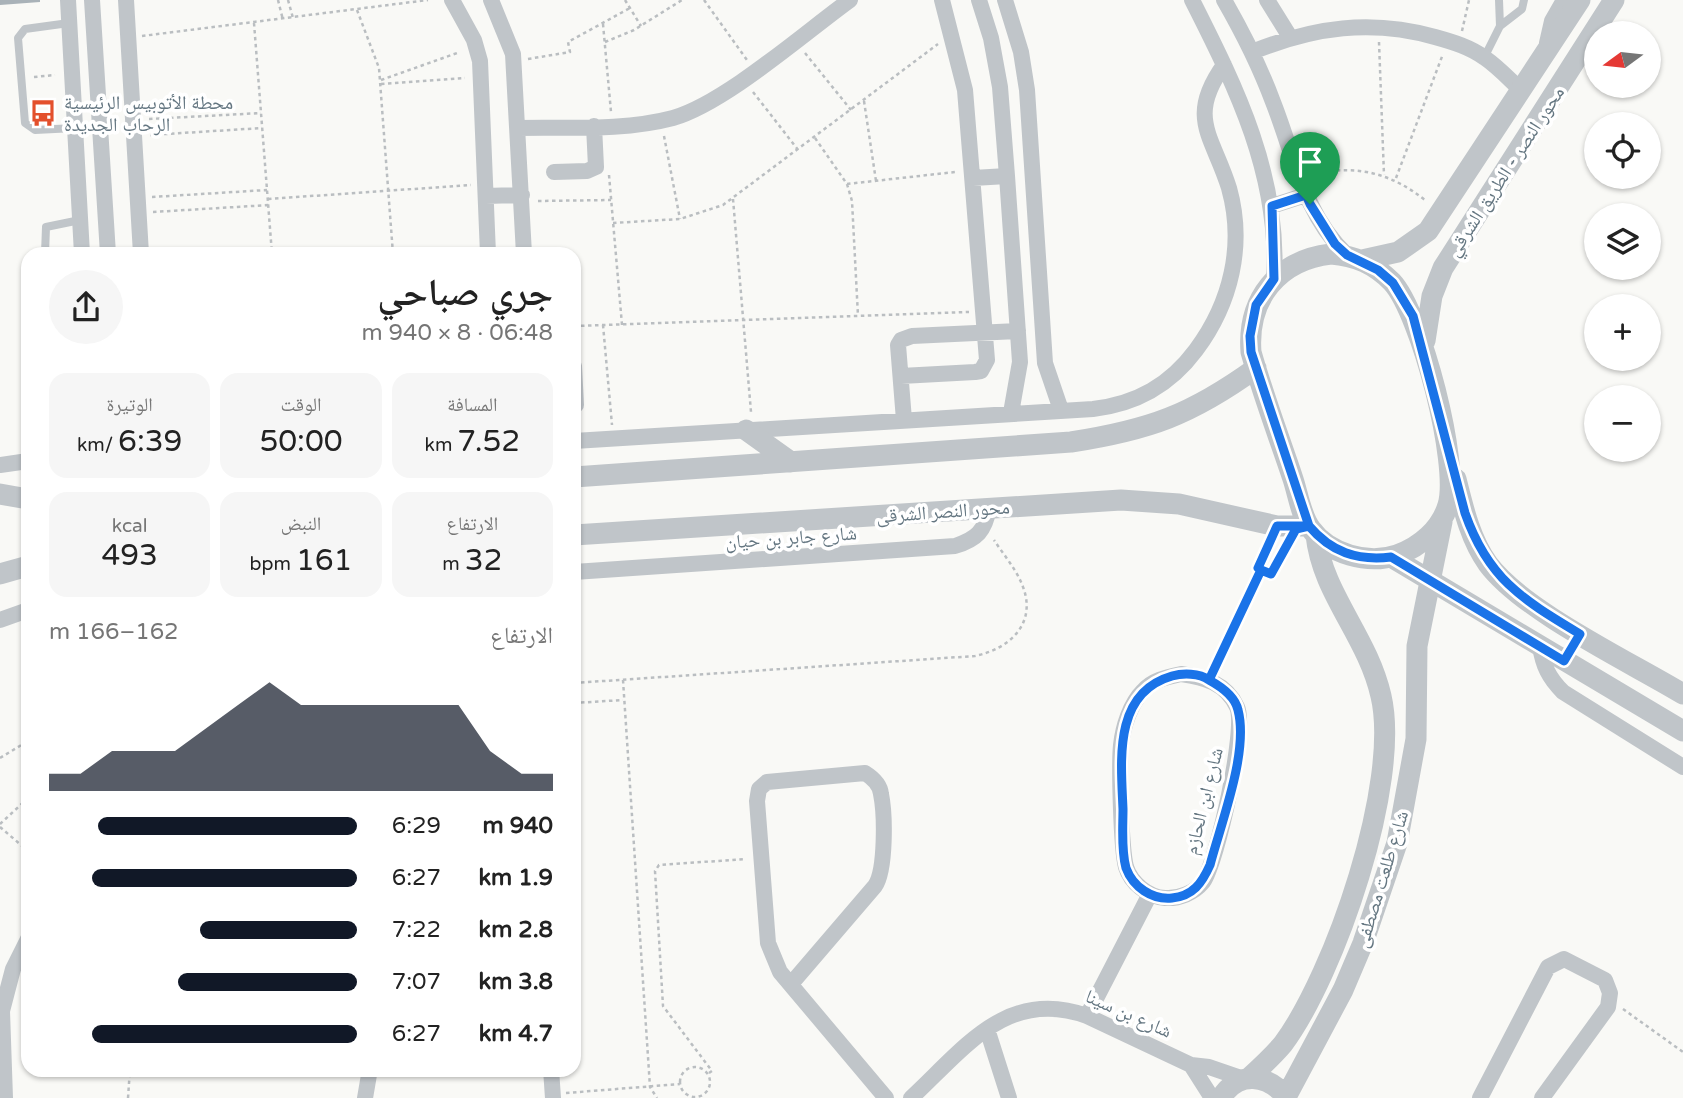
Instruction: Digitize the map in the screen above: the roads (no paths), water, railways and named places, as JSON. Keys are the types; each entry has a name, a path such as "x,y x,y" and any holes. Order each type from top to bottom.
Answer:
{"street":[{"path":"68,0 82,247"},
{"path":"92,0 108,247"},
{"path":"126,0 141,247"},
{"path":"452,0 475,47 482,76 488,247"},
{"path":"491,0 509,36 514,61 524,247"},
{"path":"518,128 613,125 661,120 707,103 850,0"},
{"path":"901,376 981,371 987,360 965,90 942,0"},
{"path":"979,0 991,38 1000,87 1007,176 1020,370 1011,412"},
{"path":"1005,0 1021,52 1027,90 1045,363 1060,410"},
{"path":"1192,0 1224,65 1263,162 1272,206 1274,279"},
{"path":"1224,0 1252,52 1304,187 1324,231 1354,257 1393,283 1413,316 1450,460 1475,542 1488,565 1521,596 1683,694"},
{"path":"1268,0 1290,37"},
{"path":"1546,52 1552,21 1564,0"},
{"name":"محور النصر - الطريق الشرقي","path":"1274,279 1293,264 1315,256 1354,257 1398,252 1414,243 1439,217 1580,0"},
{"name":"محور النصر - الطريق الشرقي","path":"1424,354 1425,324 1443,268 1614,0"},
{"path":"1252,52 1290,37 1329,28 1379,27 1409,30 1454,42 1484,58 1521,90"},
{"path":"581,441 1108,407 1151,392 1187,362 1216,319 1230,284 1236,232 1228,186 1206,132 1203,111 1208,90 1224,65"},
{"path":"1504,116 1529,134"},
{"path":"554,172 587,171 596,167 594,126"},
{"path":"973,174 1007,176"},
{"path":"1272,206 1304,187"},
{"path":"486,190 522,198"},
{"name":"شارع طلعت مصطفى","path":"1221,1098 1227,1088 1247,1078 1283,1044 1295,1025 1336,937 1366,846 1384,751 1381,695 1362,642 1326,580 1318,557 1299,529 1256,368 1250,336 1252,320 1264,291 1274,279"},
{"path":"904,419 898,345 906,336 1018,331"},
{"path":"581,477 1071,442 1122,434 1170,420 1214,398 1256,368"},
{"path":"749,430 791,462"},
{"name":"شارع طلعت مصطفى","path":"1287,1098 1343,990 1363,943 1397,843 1416,739 1417,646 1442,521 1453,483 1450,460"},
{"path":"0,465 21,462"},
{"path":"0,494 21,498"},
{"name":"محور النصر الشرقى","path":"581,535 987,517 1121,500 1179,503 1299,529 1350,556 1370,559 1391,557"},
{"name":"شارع جابر بن حيان","path":"581,572 934,548 973,541 987,517"},
{"path":"1391,557 1422,542 1442,521"},
{"path":"1391,557 1683,731"},
{"path":"0,574 21,568"},
{"path":"0,620 21,612"},
{"path":"1564,661 1580,634"},
{"path":"1540,646 1542,663 1550,680 1563,692 1683,767"},
{"name":"شارع ابن الحازم","path":"1181,674 1209,680 1224,689 1238,708 1240,739 1210,865 1203,881 1181,897 1168,899 1150,894 1133,880 1124,855 1121,745 1128,716 1143,690 1158,680 1181,674"},
{"path":"791,985 879,880 882,865 881,794 878,785 865,773 768,782 757,795 761,858 768,943 780,972 886,1098"},
{"path":"1087,1016 1150,894"},
{"path":"5,1098 2,1011 13,969 21,953"},
{"path":"1479,1098 1552,962 1570,960 1605,980 1610,1000 1608,1007 1542,1098"},
{"name":"شارع بن سينا","path":"911,1098 997,1020 1020,1011 1045,1007 1070,1010 1087,1016 1191,1065 1218,1069 1247,1078"},
{"path":"987,1029 1009,1098"},
{"path":"1191,1065 1212,1098"},
{"path":"365,1098 369,1077"},
{"path":"552,1077 553,1096"},
{"path":"1247,1078 1264,1079 1277,1086 1287,1098"}],"lane":[{"path":"1499,0 1500,26"},
{"path":"1484,58 1500,26 1521,9 1524,0"},
{"path":"69,23 22,31 18,37 20,78 23,116 27,126 35,130 75,128"},
{"path":"45,247 46,227 80,220"}],"place":[{"name":"محطة الأتوبيس الرئيسية الرحاب الجديدة","path":"43,113"}]}
